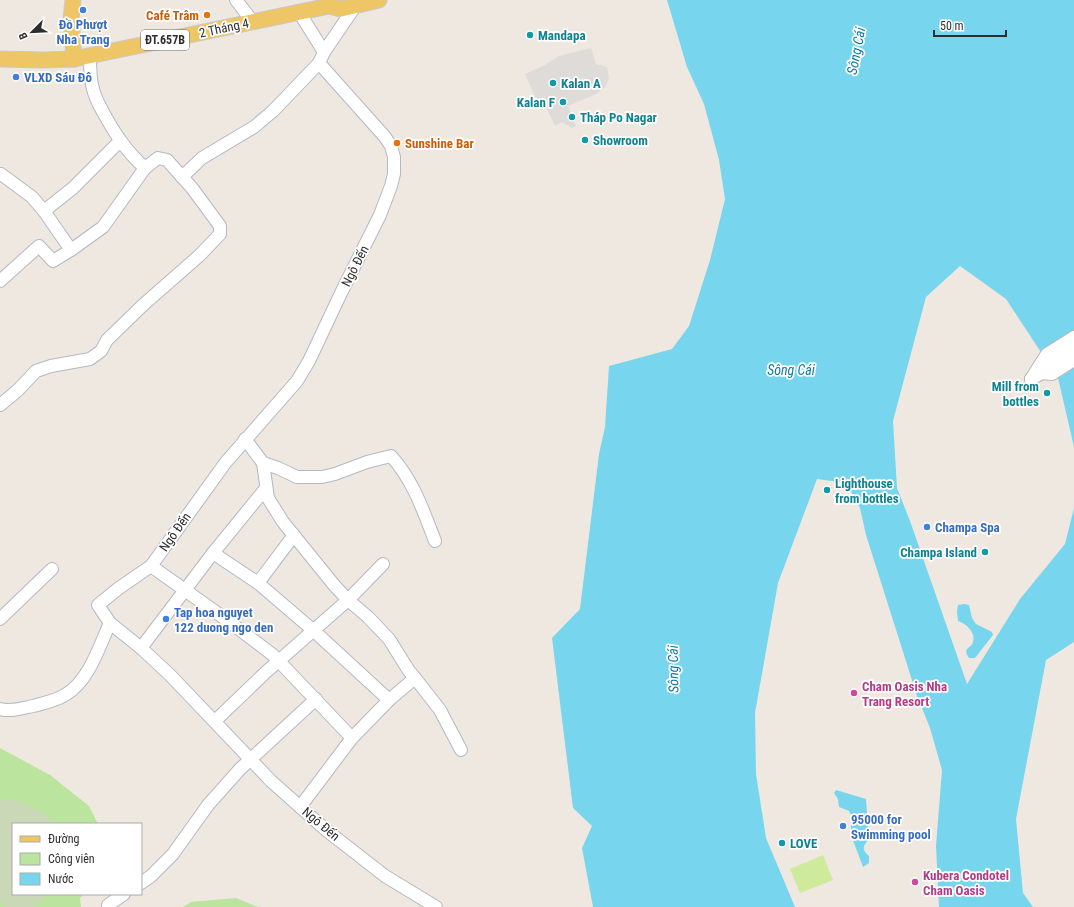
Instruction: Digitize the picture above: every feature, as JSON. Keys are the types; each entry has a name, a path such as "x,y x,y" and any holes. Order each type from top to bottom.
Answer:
{"main road":[{"path":"73,0 71,19 81,57"},
{"name":"2 Tháng 4","path":"0,59 43,60 81,57 253,22 332,3 341,9 379,0"}],"street":[{"path":"236,0 253,22"},
{"path":"182,177 202,158 254,127 273,111 322,58 356,5"},
{"name":"Ngô Đến","path":"299,12 322,58 392,146 394,157 394,174 380,215 341,293 310,362 297,381 226,462 151,566 98,605 110,623 142,648 215,721 250,761 300,807 326,830 385,876 436,907"},
{"path":"81,57 90,75 93,90 98,102 120,141 135,160 145,168"},
{"path":"44,211 73,188 120,141"},
{"path":"0,281 39,246 53,261 103,227 145,168 158,158 167,160 192,188 220,226 220,234 200,255 143,305 108,340 100,351 90,359 51,366 36,371 18,391 0,405"},
{"path":"1,174 32,197 44,211 71,250"},
{"path":"1074,337 1047,354 1031,379 1048,370 1074,360"},
{"path":"1048,370 1074,348"},
{"path":"245,439 263,463 268,498 283,522 334,586 368,617 389,639 409,671 440,710 462,750"},
{"path":"263,463 297,477 322,477 335,474 367,462 391,456 402,468 415,491 435,541"},
{"path":"142,648 213,553 266,488"},
{"path":"258,583 294,536"},
{"path":"213,553 258,583 314,631 389,700"},
{"path":"215,721 266,672 348,600 383,564"},
{"path":"151,566 261,645 279,661 352,738"},
{"path":"0,619 52,569"},
{"path":"0,709 4,711 16,710 47,702 72,690 85,675 110,623"},
{"path":"300,807 352,738 389,700 415,678"},
{"path":"142,881 150,876 173,854 208,804 240,770 316,699"},
{"path":"108,905 123,895"}],"green space":[{"path":"0,748 50,775 89,806 98,823 12,823 12,895 83,895 80,898 81,907 0,907"},
{"path":"0,800 16,800 47,815 51,823 12,823 12,895 46,895 34,907 5,907 0,900"},
{"path":"823,855 833,880 800,893 790,869"},
{"path":"236,898 258,907 183,907 191,902"}],"shaded area":[{"path":"591,48 596,64 607,67 609,78 605,87 596,94 568,106 576,126 572,128 562,122 555,126 545,105 540,108 525,74 543,66 559,56"}],"water":[{"name":"Sông Cái","path":"667,0 1074,0 1074,447 1058,378 1006,299 960,266 926,297 893,421 897,488 967,684 1020,599 1065,544 1074,508 1074,642 1046,660 1016,819 1023,893 1033,907 939,907 936,846 942,770 930,728 917,696 866,535 860,508 846,483 817,479 778,583 755,713 756,774 766,838 795,907 593,907 582,848 592,826 573,808 552,638 580,609 599,454 605,427 609,366 672,349 689,326 710,260 725,199 719,160 704,104 687,67"},
{"path":"958,605 969,605 972,618 976,624 992,632 993,635 975,658 969,658 966,652 974,639 972,632 965,624 958,621"},
{"path":"836,790 866,799 869,840 864,846 864,850 869,856 869,863 863,867 851,835 852,817 849,811 839,807 838,799 834,793"}],"place":[{"name":"Đồ Phượt Nha Trang","path":"83,10"},
{"name":"Café Trâm","path":"207,15"},
{"name":"Mandapa","path":"530,35"},
{"name":"VLXD Sáu Đô","path":"16,77"},
{"name":"Kalan A","path":"553,83"},
{"name":"Kalan F","path":"563,102"},
{"name":"Tháp Po Nagar","path":"572,117"},
{"name":"Showroom","path":"585,140"},
{"name":"Sunshine Bar","path":"397,143"},
{"name":"Mill from bottles","path":"1047,393"},
{"name":"Lighthouse from bottles","path":"827,490"},
{"name":"Champa Spa","path":"927,527"},
{"name":"Champa Island","path":"985,552"},
{"name":"Tap hoa nguyet 122 duong ngo den","path":"166,619"},
{"name":"Cham Oasis Nha Trang Resort","path":"854,693"},
{"name":"95000 for Swimming pool","path":"843,826"},
{"name":"LOVE","path":"782,843"},
{"name":"Kubera Condotel Cham Oasis","path":"915,882"}]}
